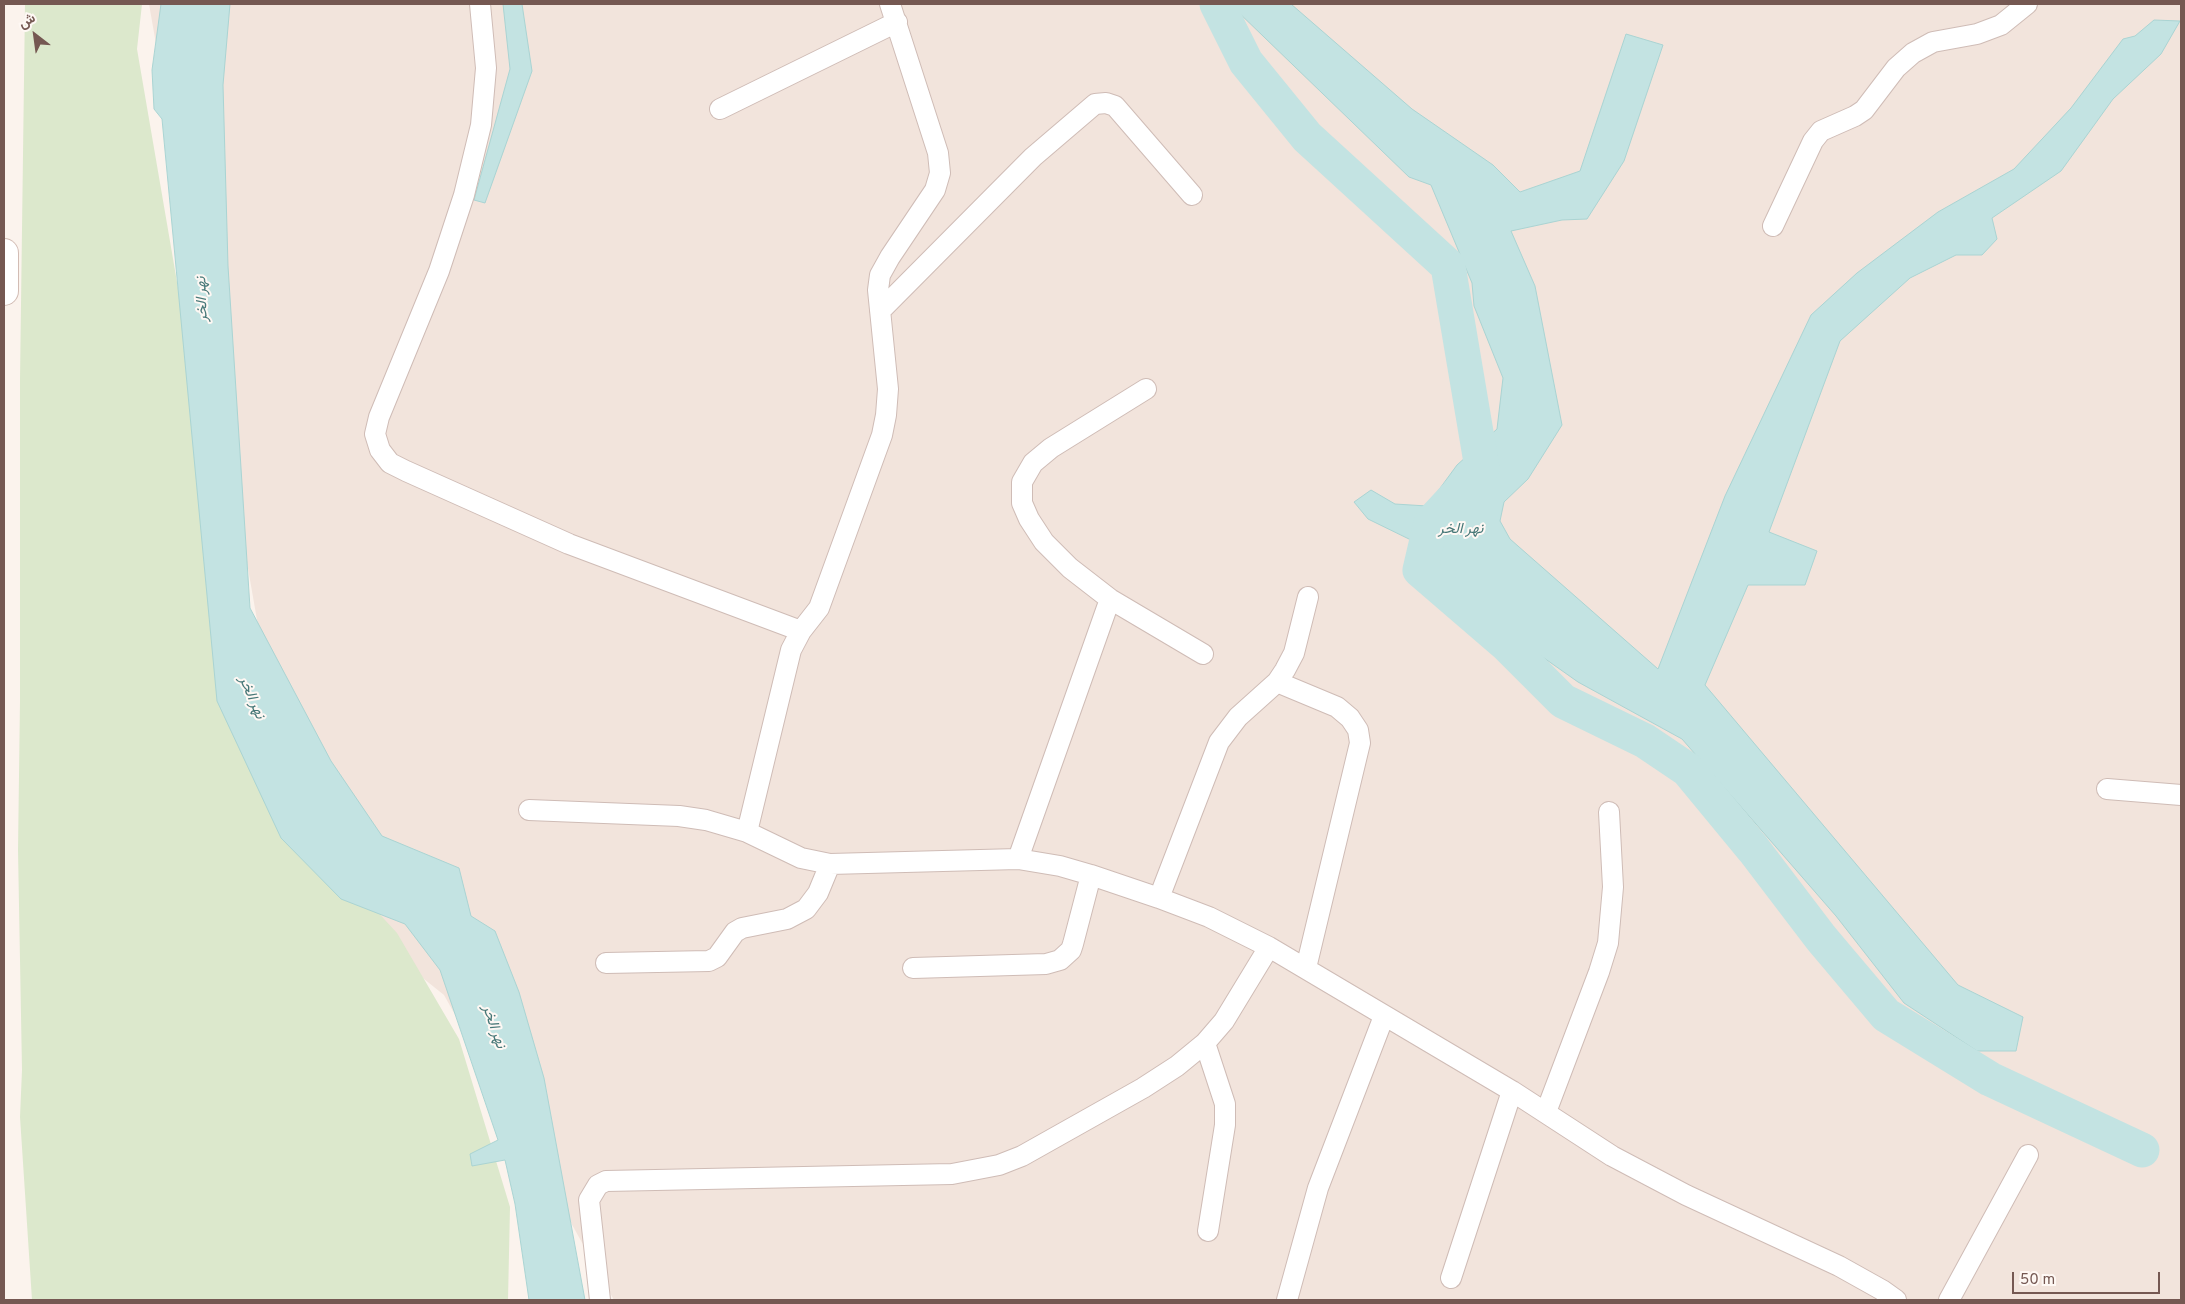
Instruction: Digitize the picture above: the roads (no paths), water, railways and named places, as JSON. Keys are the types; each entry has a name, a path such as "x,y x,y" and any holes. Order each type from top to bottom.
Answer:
{"street":[{"path":"480,4 486,68 481,125 464,195 439,270 379,417 375,434 380,450 390,463 398,467 569,544 801,631"},
{"path":"1773,226 1812,140 1821,131 1864,110 1896,68 1913,53 1933,42 1977,34 2001,25 2027,4"},
{"path":"720,109 893,13 936,144 940,173 936,190 890,257 880,275 878,290 888,389 882,435 819,608 801,631 791,650 747,832"},
{"path":"880,311 1033,157 1096,104 1106,103 1115,106 1192,195"},
{"path":"4,252 4,291"},
{"path":"1146,389 1051,448 1033,463 1022,482 1022,503 1044,542 1070,568 1110,599 1203,654"},
{"path":"1159,898 1219,742 1238,717 1277,682 1294,653 1308,597"},
{"path":"1018,859 1110,599"},
{"path":"1277,682 1337,707 1350,718 1358,730 1360,744 1306,968"},
{"path":"2107,789 2181,795"},
{"path":"529,810 679,816 706,820 747,832 801,858 830,864 1018,859 1060,866 1091,874 1159,898 1209,917 1269,947 1512,1091 1612,1156 1686,1195 1839,1266 1896,1300"},
{"path":"1546,1112 1599,972 1608,943 1613,887 1610,812"},
{"path":"606,963 710,961 717,957 728,939 742,928 787,919 806,909 818,893 830,864"},
{"path":"913,968 1046,964 1060,960 1074,944 1091,874"},
{"path":"600,1300 589,1200 598,1186 606,1181 952,1174 999,1165 1022,1156 1143,1088 1177,1066 1205,1044 1241,996 1269,947"},
{"path":"1286,1300 1318,1188 1384,1016"},
{"path":"1205,1044 1225,1104 1225,1125 1208,1231"},
{"path":"1451,1278 1512,1091"},
{"path":"1950,1300 2028,1155"}],"water":[{"name":"نهر الخر","path":"161,4 230,4 223,85 228,266 250,608 331,761 382,836 459,868 471,916 495,931 519,992 544,1078 585,1300 529,1300 515,1204 505,1160 472,1166 470,1154 498,1140 440,970 405,924 341,899 281,838 217,701 162,119 154,109 152,70"},
{"path":"503,4 522,4 532,71 485,203 474,200 510,69"},
{"name":"نهر الخر","path":"1235,4 1291,4 1412,109 1493,165 1520,192 1580,171 1626,34 1663,45 1624,161 1587,219 1562,220 1511,231 1535,286 1562,425 1528,479 1504,502 1500,521 1510,539 1658,669 1725,496 1811,315 1857,273 1938,212 2014,169 2071,108 2123,39 2135,36 2154,20 2180,21 2161,54 2113,99 2061,171 1992,218 1997,239 1982,255 1956,255 1910,278 1840,341 1769,532 1817,551 1805,585 1748,585 1705,685 1958,985 2023,1017 2016,1051 1977,1051 1904,1003 1836,916 1682,739 1578,682 1527,646 1411,540 1368,519 1354,502 1371,490 1395,504 1427,506 1457,465 1497,429 1503,378 1474,306 1472,283 1431,185 1409,177 1235,9"}],"waterway":[{"path":"1217,4 1246,62 1307,137 1448,266 1482,468 1431,523 1420,570 1506,644 1563,701 1645,741 1688,770 1754,850 1821,938 1886,1015 1990,1079 2142,1150"}]}
